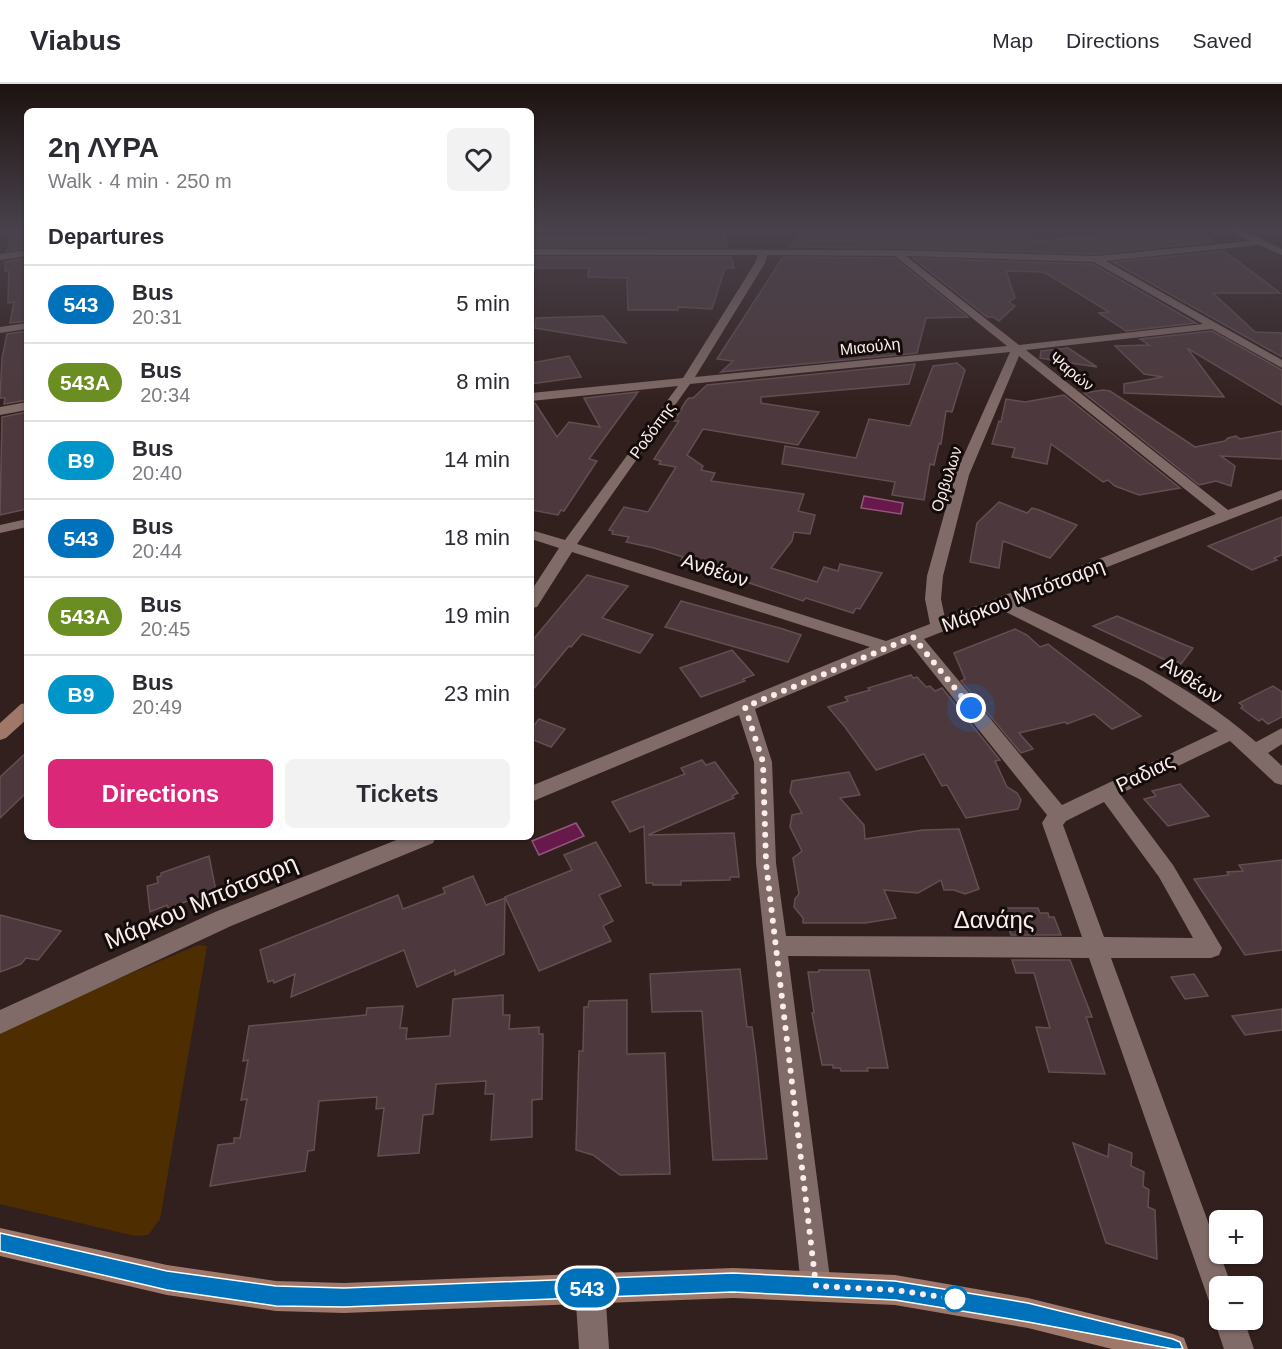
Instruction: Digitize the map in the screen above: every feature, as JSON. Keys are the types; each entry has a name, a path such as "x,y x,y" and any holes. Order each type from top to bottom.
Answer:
{"main road":[{"path":"0,733 14,716"},
{"path":"0,1242 167,1280 276,1296 344,1298 733,1283 895,1290 1028,1313 1173,1349"}],"street":[{"name":"Ροδόπης","path":"534,598 568,546 687,381 745,288"},
{"name":"Ψαρών","path":"942,288 1227,516"},
{"path":"1147,288 1282,365"},
{"path":"0,330 24,326"},
{"name":"Μιαούλη","path":"534,397 1213,326"},
{"name":"Ορβυλων","path":"939,627 933,599 935,576 962,475 1017,348"},
{"path":"0,411 24,407"},
{"name":"Μάρκου Μπότσαρη","path":"534,793 887,647 1282,494"},
{"path":"0,529 24,524"},
{"name":"Ανθέων","path":"534,535 887,647"},
{"name":"Ανθέων","path":"1001,603 1151,678 1232,732 1282,778"},
{"path":"913,637 1059,815 1052,823 1214,1276"},
{"path":"745,707 763,762 766,863 816,1286"},
{"name":"Ραδιας","path":"1059,815 1232,732"},
{"path":"1254,752 1282,735"},
{"name":"Δανάης","path":"776,946 1211,948 1166,871 1107,792"},
{"path":"374,858 382,840"},
{"name":"Μάρκου Μπότσαρη","path":"0,1022 223,919 419,840"},
{"path":"590,1288 594,1349"},
{"path":"1232,1330 1239,1349"}],"shaded area":[{"path":"864,496 903,503 901,514 861,508"},
{"path":"576,823 584,836 539,855 532,841"},
{"path":"198,945 207,946 160,1219 148,1235 135,1236 0,1204 0,1029"}],"building":[{"path":"8,288 24,288 24,321 10,323 14,302 8,303"},
{"path":"627,288 719,288 712,309 678,307 678,310 628,310"},
{"path":"763,288 932,288 968,317 926,318 917,353 721,372 733,361 717,359"},
{"path":"951,288 1012,288 1015,298 1009,302 1015,306 999,321 993,317 987,317"},
{"path":"1070,288 1135,288 1196,323 1126,331 1099,313 1109,312"},
{"path":"1159,288 1273,288 1280,293 1213,293 1255,332 1282,333 1282,357"},
{"path":"603,316 626,343 535,328 536,318"},
{"path":"24,331 24,401 4,404 5,398 0,398 2,358 7,334"},
{"path":"1212,331 1282,370 1282,405 1187,348 1224,397 1124,393 1124,384 1163,377 1144,374 1115,346 1149,345 1140,339"},
{"path":"1068,348 1097,367 1040,358 1041,351"},
{"path":"569,356 581,377 534,384 534,362"},
{"path":"957,363 965,370 952,412 946,411 941,444 939,443 934,465 930,464 924,500 892,495 895,482 782,464 785,446 856,458 869,419 910,426 933,366"},
{"path":"915,364 909,384 761,397 761,403 819,412 798,445 703,429 687,455 703,466 701,470 715,473 711,481 804,494 798,511 815,515 810,534 794,532 792,541 771,568 817,582 824,567 838,571 840,564 882,573 860,609 856,608 853,613 806,598 803,601 681,560 683,557 626,542 629,537 612,534 613,531 609,530 624,507 648,512 676,467 659,464 661,461 654,459 679,421 674,421 686,401 693,398 707,385"},
{"path":"1110,391 1195,447 1225,441 1236,436 1240,439 1282,431 1282,459 1221,456 1235,466 1231,486 1216,481 1199,485 1084,393"},
{"path":"638,392 589,459 597,461 564,511 561,510 558,515 534,511 534,403 557,437 569,422 600,427 584,398"},
{"path":"1064,395 1180,488 1139,495 1115,486 1108,480 1103,482 1051,444 1047,464 1012,457 1015,448 992,444 999,421 1001,422 1006,399 1025,402"},
{"path":"24,413 24,510 0,515 2,417"},
{"path":"999,502 1027,513 1032,508 1039,510 1077,525 1050,558 1003,541 999,568 970,562 977,523"},
{"path":"1282,517 1282,555 1274,558 1277,560 1252,570 1208,546"},
{"path":"587,575 628,586 602,618 653,635 640,653 582,634 571,647 569,646 534,688 534,638"},
{"path":"681,601 801,635 788,662 665,627"},
{"path":"1117,616 1193,648 1181,664 1178,662 1176,665 1093,626"},
{"path":"1015,629 1027,635 1040,647 1048,644 1141,716 1112,729 1094,714 1067,724 1065,722 1019,733 1033,749 1021,753 961,681 965,679 954,653"},
{"path":"732,650 754,675 743,679 745,681 701,697 680,668"},
{"path":"911,675 935,691 942,688 1000,760 995,761 1007,787 1017,793 1021,800 1018,809 966,818 947,785 942,786 924,754 876,770 828,707 848,701 845,697 870,690 868,688"},
{"path":"1273,686 1282,692 1282,717 1268,724 1262,719 1259,721 1241,708 1243,706 1239,703"},
{"path":"539,719 565,729 551,747 534,740 534,725"},
{"path":"24,755 24,795 0,818 0,777"},
{"path":"702,760 706,765 715,762 738,793 732,796 734,798 648,835 734,833 739,877 730,877 730,880 681,881 681,885 646,883 644,826 630,832 612,802 685,774 681,768"},
{"path":"849,772 860,795 840,798 864,825 865,839 923,830 959,829 979,889 965,894 954,890 944,890 941,880 918,893 884,890 896,918 865,923 803,923 803,918 794,907 795,899 799,894 793,858 802,851 790,827 792,815 802,813 790,792 792,781"},
{"path":"1180,784 1209,816 1168,826 1144,799 1156,796 1152,791"},
{"path":"596,842 621,886 599,895 613,921 603,926 611,941 539,971 505,897 572,870 564,855"},
{"path":"209,856 216,891 150,912 147,886 158,883 157,877 161,876 161,873"},
{"path":"1282,860 1282,950 1245,955 1194,879 1243,871 1239,865"},
{"path":"473,876 486,905 505,898 504,954 455,975 455,970 417,987 404,950 291,997 295,974 274,983 273,980 268,982 260,950 398,895 403,909 445,893 443,888"},
{"path":"1002,908 1038,908 1040,913 1048,913 1049,917 1054,917 1061,935 1011,935"},
{"path":"0,915 61,931 38,960 26,958 21,964 0,972"},
{"path":"1012,960 1070,960 1092,1017 1086,1017 1105,1074 1049,1072 1036,1027 1050,1028 1034,973 1016,973"},
{"path":"740,969 747,1027 752,1027 767,1159 713,1160 702,1011 652,1012 650,974"},
{"path":"819,970 869,970 888,1068 841,1071 840,1068 833,1068 833,1065 822,1065 812,1013 814,1013 808,972 819,972"},
{"path":"1194,974 1208,996 1185,999 1171,977"},
{"path":"503,995 503,1015 510,1015 509,1029 539,1027 539,1034 543,1034 542,1099 532,1100 532,1137 491,1140 494,1094 485,1094 486,1081 436,1084 433,1114 423,1115 419,1153 378,1156 384,1108 376,1109 377,1097 319,1101 314,1150 308,1151 305,1171 210,1186 218,1145 234,1143 234,1138 240,1138 247,1099 241,1100 248,1060 243,1061 249,1026 366,1015 367,1008 403,1006 400,1028 407,1028 406,1039 450,1036 453,999"},
{"path":"627,1000 627,1054 665,1053 670,1174 620,1175 593,1155 576,1150 579,1051 583,1051 584,1007 588,1007 589,1001"},
{"path":"1282,1009 1282,1030 1245,1035 1232,1016"},
{"path":"1073,1143 1108,1157 1109,1144 1132,1153 1131,1166 1144,1172 1143,1186 1149,1190 1148,1207 1155,1210 1157,1259 1106,1243"}],"bus line":[{"name":"543","path":"0,1242 167,1280 215,1289 276,1296 344,1298 733,1283 895,1290 1028,1313 1173,1349"}],"route":[{"path":"955,1299 895,1290 816,1286 766,863 763,762 745,707 913,637 971,708"}]}
